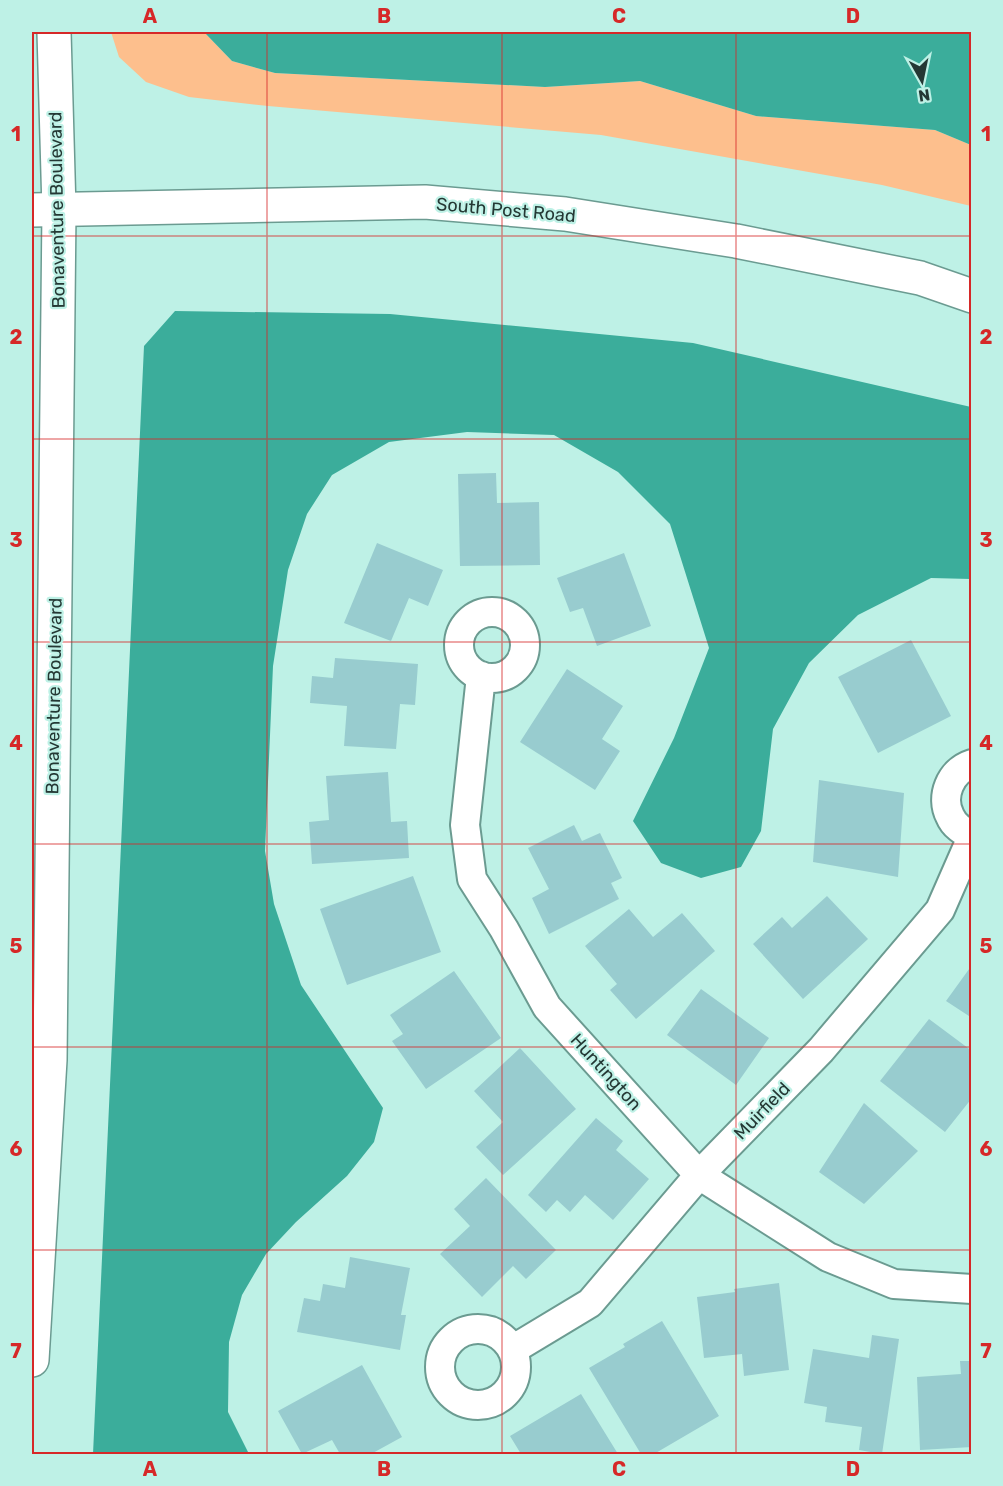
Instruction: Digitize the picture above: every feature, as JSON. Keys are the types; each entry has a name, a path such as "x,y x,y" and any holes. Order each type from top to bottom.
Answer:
{"main road":[{"name":"Bonaventure Boulevard","path":"32,1360 50,1060 45,210 54,32"},
{"name":"South Post Road","path":"45,210 425,202 565,214 736,241 921,279 972,296"}],"street":[{"name":"Huntington","path":"481,676 465,825 472,879 504,929 547,1007 699,1175 828,1257 894,1284 972,1289"},
{"name":"Muirfield","path":"512,1350 590,1303 699,1175 821,1050 940,910 972,836 959,829 950,817 946,802 948,788 955,775 972,764"}],"shaded area":[{"path":"111,32 204,32 232,61 275,73 545,87 640,81 756,116 935,130 971,145 971,206 882,185 601,135 189,97 146,82 119,57"},
{"path":"204,32 970,32 971,145 935,130 756,116 640,81 545,87 275,73 232,61"},
{"path":"175,311 390,314 693,343 971,407 971,579 931,578 858,615 809,663 773,729 761,831 741,867 701,878 661,863 633,821 674,738 709,648 670,524 618,472 554,435 467,432 389,442 332,475 307,514 288,570 273,666 265,851 274,904 301,985 383,1108 374,1142 347,1176 296,1222 266,1254 242,1295 229,1342 228,1412 249,1454 93,1454 144,346"}],"building":[{"path":"496,473 497,503 539,502 540,565 460,566 458,474"},
{"path":"377,543 443,570 428,606 409,598 391,641 344,623"},
{"path":"624,553 651,626 597,646 583,608 570,612 557,578"},
{"path":"911,640 951,716 878,753 838,677"},
{"path":"335,658 418,664 415,705 400,704 396,749 344,746 347,706 310,703 312,676 333,678"},
{"path":"567,669 623,706 602,739 620,751 595,790 520,742"},
{"path":"388,772 391,822 407,821 409,858 312,864 309,822 329,820 326,776"},
{"path":"819,780 904,793 898,877 813,862"},
{"path":"574,825 582,841 600,833 622,878 611,883 619,899 549,934 532,898 549,889 528,848"},
{"path":"413,876 441,952 347,985 320,909"},
{"path":"827,896 868,939 803,999 753,944 782,917 792,928"},
{"path":"629,909 653,937 682,913 715,951 636,1019 610,990 617,984 585,946"},
{"path":"972,965 972,1018 946,1001"},
{"path":"454,971 501,1038 426,1089 392,1041 403,1034 390,1015"},
{"path":"701,989 769,1038 736,1085 667,1035"},
{"path":"929,1019 972,1051 972,1098 945,1132 880,1081"},
{"path":"520,1048 576,1109 503,1175 476,1147 503,1122 474,1091"},
{"path":"864,1103 918,1151 864,1204 819,1172"},
{"path":"596,1118 623,1141 616,1150 649,1179 613,1220 585,1195 570,1212 557,1200 546,1212 528,1195"},
{"path":"486,1178 556,1250 526,1279 513,1266 482,1297 440,1254 470,1226 454,1209"},
{"path":"350,1257 410,1268 401,1315 406,1315 400,1350 297,1332 304,1298 320,1301 323,1284 345,1288"},
{"path":"779,1283 789,1370 744,1376 742,1354 704,1358 697,1297"},
{"path":"662,1321 719,1416 654,1454 641,1454 589,1368 625,1347 623,1344"},
{"path":"872,1335 899,1339 882,1454 859,1450 862,1427 825,1422 827,1407 804,1403 813,1349 869,1358"},
{"path":"960,1361 972,1361 972,1447 920,1450 917,1377 961,1374"},
{"path":"362,1365 402,1437 371,1454 340,1454 332,1440 302,1454 278,1411"},
{"path":"581,1394 618,1454 521,1454 510,1436"}]}
